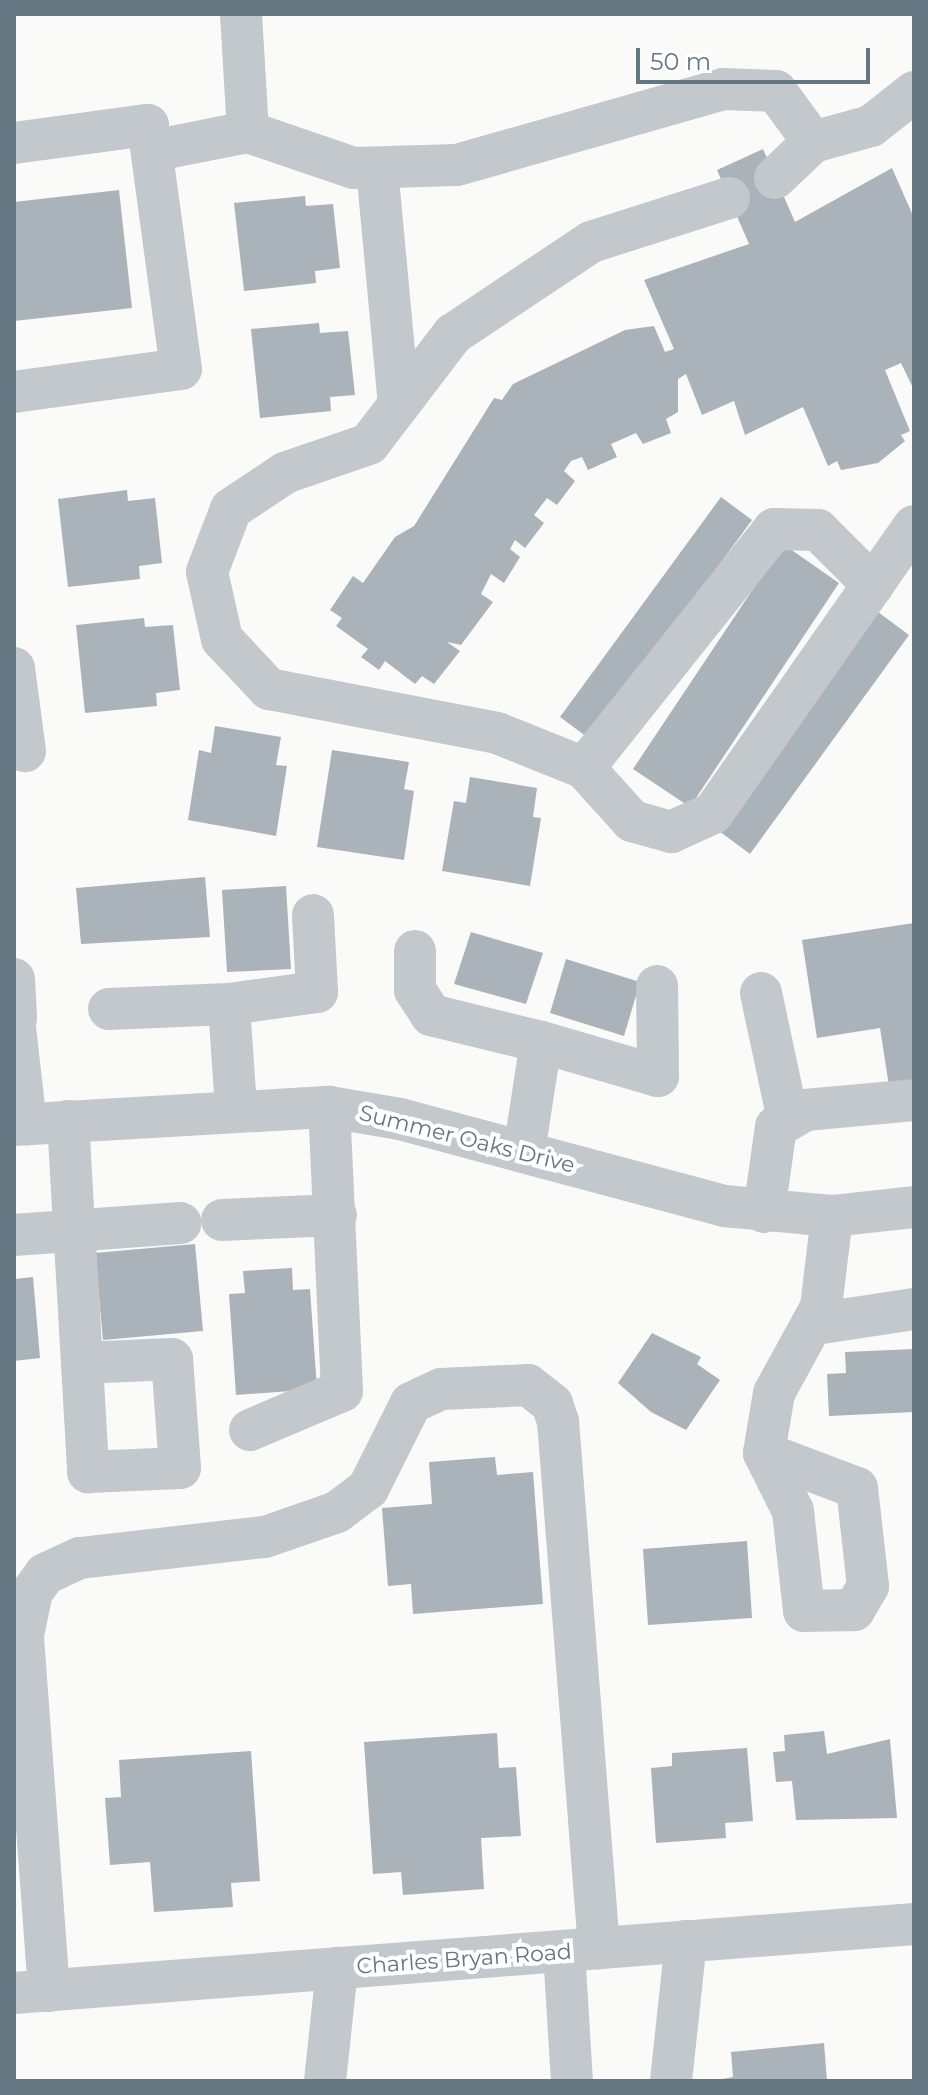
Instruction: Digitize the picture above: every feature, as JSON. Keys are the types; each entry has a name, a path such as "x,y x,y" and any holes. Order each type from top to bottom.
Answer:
{"street":[{"path":"241,14 248,132"},
{"path":"152,151 248,132 354,168 457,165 723,89 776,91 813,142"},
{"path":"775,178 813,142 871,126 914,92"},
{"path":"14,143 148,125 181,369 14,392"},
{"path":"377,168 399,405"},
{"path":"729,198 591,242 453,334 369,444 285,473 231,509 207,572 222,639 269,689 497,733 584,768 632,821 671,832 713,813 914,526"},
{"path":"584,768 774,529 818,530 873,585"},
{"path":"14,668 25,751"},
{"path":"109,1009 229,1004 317,992 313,915"},
{"path":"415,951 415,990 431,1015 541,1042 658,1076 657,986"},
{"path":"761,993 788,1120"},
{"path":"229,1004 236,1108"},
{"path":"15,1005 20,1124"},
{"path":"524,1152 541,1042"},
{"path":"764,1212 776,1127 805,1110 914,1100"},
{"path":"250,1430 342,1391 329,1107"},
{"name":"Summer Oaks Drive","path":"20,1124 236,1108 329,1107 764,1212 832,1216 914,1207"},
{"path":"68,1121 82,1363"},
{"path":"222,1220 336,1215"},
{"path":"764,1453 774,1393 815,1324 827,1286 832,1216"},
{"path":"14,1235 181,1223"},
{"path":"815,1324 914,1309"},
{"path":"32,1992 23,1635 32,1592 45,1574 80,1558 265,1537 337,1512 368,1489 411,1403 441,1389 528,1385 552,1404 558,1421 582,1949 572,2081"},
{"name":"Charles Bryan Road","path":"32,1992 914,1924"},
{"path":"671,2081 686,1941"},
{"path":"325,2081 337,1968"}],"building":[{"path":"763,149 795,222 892,168 914,218 914,390 901,363 885,370 910,431 901,435 905,441 878,463 841,470 837,461 828,466 803,407 745,435 734,401 702,415 686,374 678,379 678,412 666,419 671,433 643,444 636,433 611,444 617,457 588,470 582,457 571,461 564,471 575,481 557,505 547,498 534,515 544,523 525,548 515,540 510,549 520,557 504,583 491,574 481,594 493,602 461,645 447,642 460,651 434,684 422,676 415,684 385,661 379,670 361,657 368,649 336,626 342,618 330,610 353,576 363,583 395,537 414,526 494,398 502,400 513,384 625,330 654,326 665,352 674,349 644,280 749,244 717,170"},
{"path":"119,190 132,308 14,321 14,202"},
{"path":"305,196 306,206 333,204 340,268 315,271 316,283 244,291 234,203"},
{"path":"319,323 320,333 348,331 355,395 330,397 331,411 260,418 251,329"},
{"path":"127,490 128,501 155,498 162,563 139,566 140,579 68,587 58,499"},
{"path":"721,497 752,520 591,740 560,717"},
{"path":"783,544 839,583 690,807 633,769"},
{"path":"878,612 909,635 750,854 719,831"},
{"path":"144,618 145,627 173,625 180,690 156,693 157,706 85,713 76,625"},
{"path":"215,726 281,737 276,765 287,766 276,836 188,820 199,750 211,753"},
{"path":"332,750 409,762 404,789 414,791 404,860 317,847"},
{"path":"470,777 537,788 533,817 541,818 530,886 442,871 454,801 466,803"},
{"path":"205,877 210,937 81,944 76,888"},
{"path":"286,886 291,969 227,972 222,890"},
{"path":"914,923 914,1083 889,1086 880,1028 817,1038 802,940"},
{"path":"471,932 543,953 526,1004 454,984"},
{"path":"566,959 640,982 624,1036 550,1013"},
{"path":"195,1244 203,1331 103,1340 95,1253"},
{"path":"292,1268 293,1290 310,1289 317,1389 236,1395 229,1294 245,1293 243,1271"},
{"path":"33,1277 40,1358 14,1361 14,1279"},
{"path":"652,1333 701,1357 697,1364 720,1380 686,1430 651,1412 618,1383"},
{"path":"914,1349 914,1412 829,1416 827,1374 846,1373 845,1352"},
{"path":"495,1457 497,1475 533,1472 543,1604 413,1614 411,1584 388,1586 382,1508 432,1504 429,1462"},
{"path":"747,1541 752,1618 648,1625 643,1549"},
{"path":"824,1731 827,1754 890,1739 897,1818 796,1820 792,1781 776,1782 773,1752 785,1751 784,1735"},
{"path":"497,1733 499,1768 516,1767 521,1836 481,1838 484,1889 403,1895 401,1872 373,1874 364,1742"},
{"path":"747,1748 753,1821 725,1823 726,1838 656,1843 651,1768 672,1766 672,1753"},
{"path":"251,1751 260,1881 231,1883 233,1907 154,1912 150,1862 110,1865 105,1798 121,1797 119,1760"},
{"path":"824,2043 827,2081 712,2081 733,2077 731,2052"}]}
